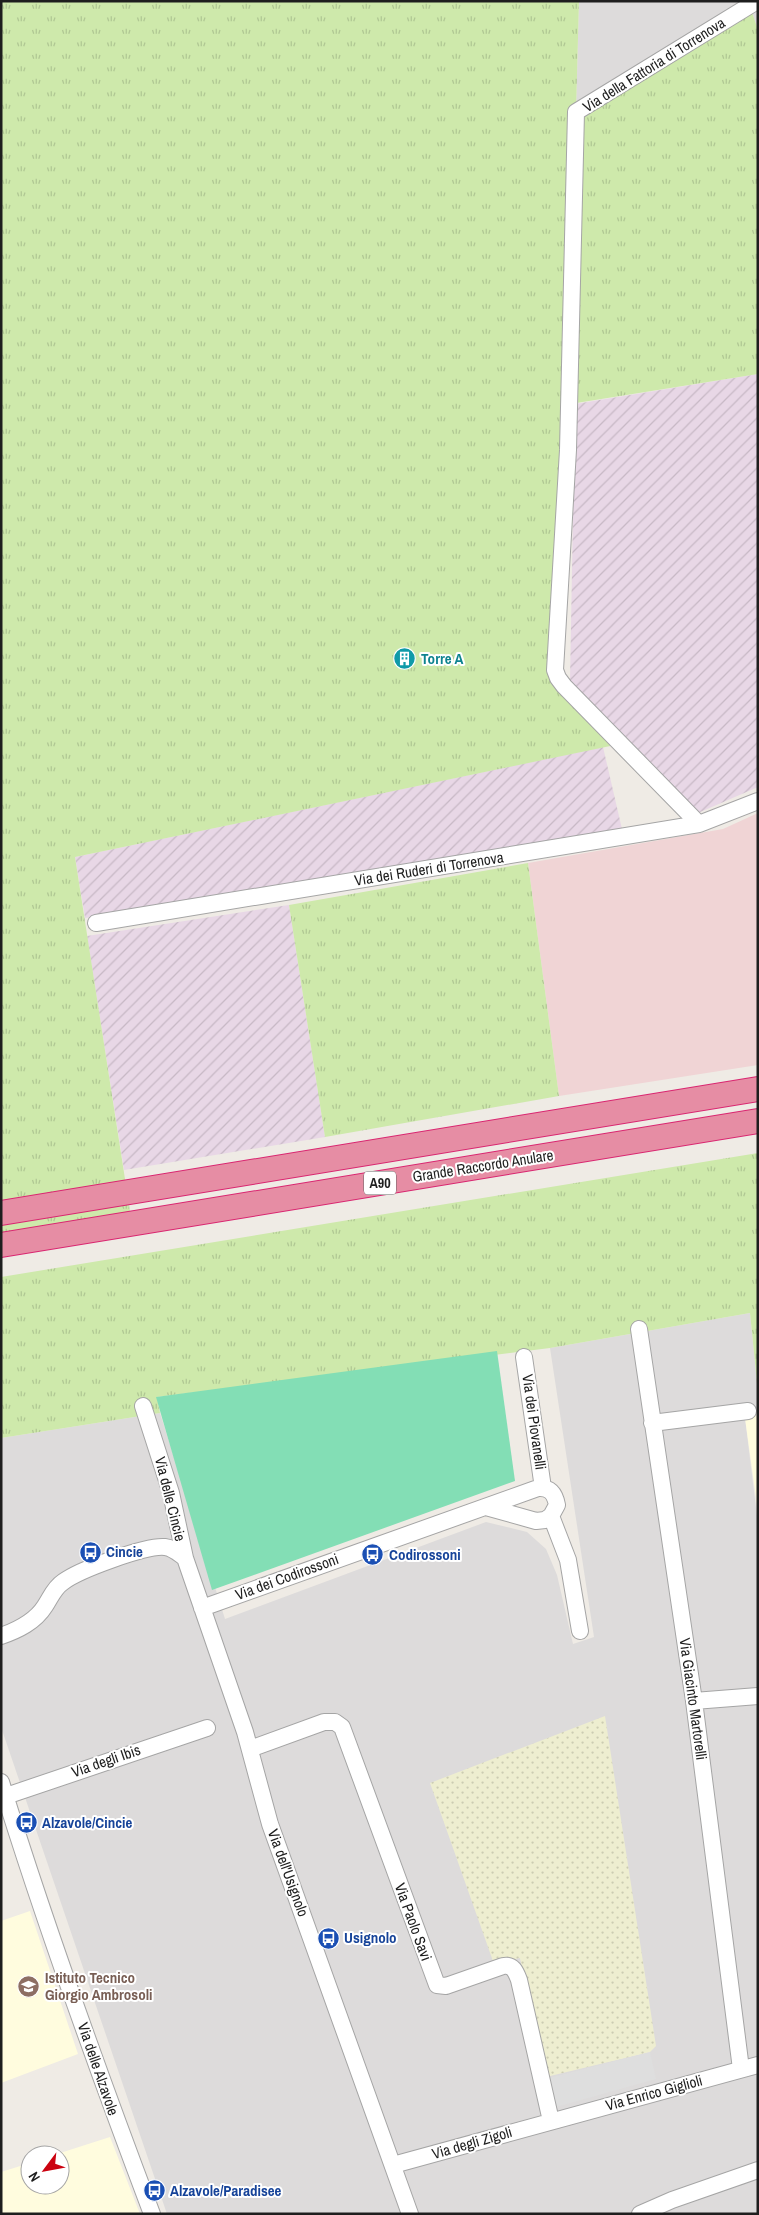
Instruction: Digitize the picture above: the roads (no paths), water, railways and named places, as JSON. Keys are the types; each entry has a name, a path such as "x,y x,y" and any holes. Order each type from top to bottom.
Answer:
{"highway":[{"name":"Grande Raccordo Anulare","path":"1,1213 758,1089"},
{"name":"Grande Raccordo Anulare","path":"1,1245 758,1121"}],"street":[{"name":"Via della Fattoria di Torrenova","path":"699,824 564,686 555,670 568,450 576,112 757,1"},
{"name":"Via dei Ruderi di Torrenova","path":"96,923 699,824 758,801"},
{"name":"Via Giacinto Martorelli","path":"639,1329 694,1701 741,2069"},
{"name":"Via dei Piovanelli","path":"524,1357 543,1488"},
{"name":"Via delle Cincie","path":"143,1406 170,1493 184,1558"},
{"path":"652,1423 748,1411"},
{"path":"486,1507 536,1521 545,1520 551,1516 556,1508 555,1497 550,1491 543,1488"},
{"name":"Via dei Codirossoni","path":"202,1608 543,1488"},
{"path":"551,1516 568,1560 580,1631"},
{"name":"Via delle Cincie","path":"1,1636 31,1621 41,1612 59,1585 92,1568 157,1547 172,1548 184,1558"},
{"name":"Via dell'Usignolo","path":"184,1558 250,1749 261,1794 278,1846 410,2214"},
{"path":"694,1701 758,1696"},
{"name":"Via Paolo Savi","path":"250,1749 324,1722 335,1722 342,1727 437,1985 446,1986 506,1966 511,1966 515,1972 551,2121"},
{"name":"Via degli Ibis","path":"3,1789 207,1728"},
{"name":"Via delle Alzavole","path":"3,1789 34,1887 118,2126 152,2214"},
{"name":"Via Enrico Giglioli","path":"551,2121 758,2065"},
{"name":"Via degli Zigoli","path":"393,2165 551,2121"},
{"path":"640,2214 680,2197 758,2170"}],"place":[{"name":"Torre A","path":"405,659"},
{"name":"Cincie","path":"90,1552"},
{"name":"Codirossoni","path":"373,1555"},
{"name":"Alzavole/Cincie","path":"26,1823"},
{"name":"Usignolo","path":"328,1938"},
{"name":"Istituto Tecnico Giorgio Ambrosoli","path":"29,1987"},
{"name":"Alzavole/Paradisee","path":"154,2191"}]}
